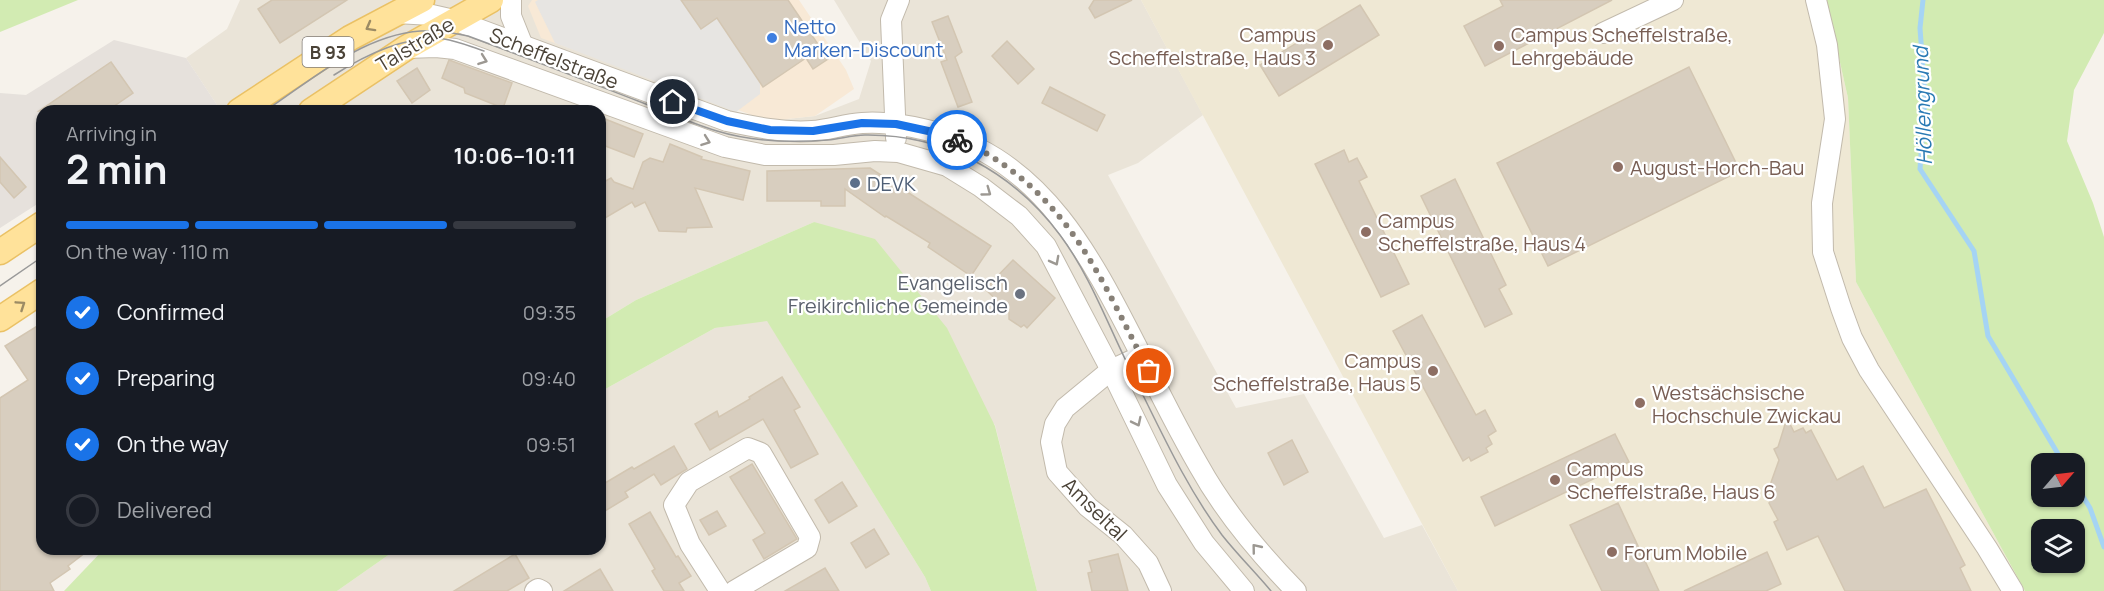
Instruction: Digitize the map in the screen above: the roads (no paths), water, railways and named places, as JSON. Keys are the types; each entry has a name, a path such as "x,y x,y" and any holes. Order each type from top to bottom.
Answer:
{"main road":[{"name":"Talstraße","path":"248,105 350,38 396,13 435,13 491,0"},
{"name":"Talstraße","path":"320,105 406,48 435,13"},
{"path":"0,252 36,228"},
{"path":"0,319 36,295"}],"street":[{"path":"511,0 511,16 523,46"},
{"path":"898,152 891,20 899,0"},
{"path":"1603,33 1672,0"},
{"path":"1816,0 1827,45 1835,119 1822,203 1823,252 1841,308 1852,338 1869,370 2013,591"},
{"name":"Scheffelstraße","path":"435,13 727,121 770,130 813,131 862,123 896,124 942,134 973,145 1000,162 1039,192 1070,228 1100,275 1199,466 1232,518 1266,560 1296,591"},
{"name":"Scheffelstraße","path":"435,13 455,49"},
{"name":"Scheffelstraße","path":"406,48 455,49 724,147 765,155 898,152 947,166 981,188 1019,216 1046,246 1111,370 1167,485 1204,543 1244,591"},
{"name":"Amseltal","path":"1141,356 1111,370 1065,408 1055,424 1051,442 1058,472 1088,507 1123,535 1148,563 1161,591"},
{"path":"720,591 690,544 675,505 689,482 748,448 761,453 810,537 807,548 734,591"},
{"path":"535,591 538,589 542,591"}],"waterway":[{"name":"Höllengrund","path":"1923,0 1920,28 1925,97 1920,169 1974,251 1988,336 2057,453"},
{"name":"Höllengrund","path":"2085,500 2104,547"}],"tram line":[{"path":"274,105 324,70 367,45 413,32 437,31 468,36 687,121 731,135 786,141 828,140 860,135 894,136 922,141 974,161 998,175 1021,193 1060,235 1088,281 1182,473 1222,535 1271,591"},
{"path":"334,75 372,54 415,40 444,39 484,51"},
{"path":"0,286 36,261"}],"place":[{"name":"Netto Marken-Discount","path":"772,38"},
{"name":"Campus Scheffelstraße, Haus 3","path":"1328,45"},
{"name":"Campus Scheffelstraße, Lehrgebäude","path":"1499,46"},
{"name":"August-Horch-Bau","path":"1618,167"},
{"name":"DEVK","path":"855,183"},
{"name":"Campus Scheffelstraße, Haus 4","path":"1366,232"},
{"name":"Evangelisch Freikirchliche Gemeinde","path":"1020,294"},
{"name":"Campus Scheffelstraße, Haus 5","path":"1433,371"},
{"name":"Westsächsische Hochschule Zwickau","path":"1640,403"},
{"name":"Campus Scheffelstraße, Haus 6","path":"1555,480"},
{"name":"Forum Mobile","path":"1612,552"}]}
